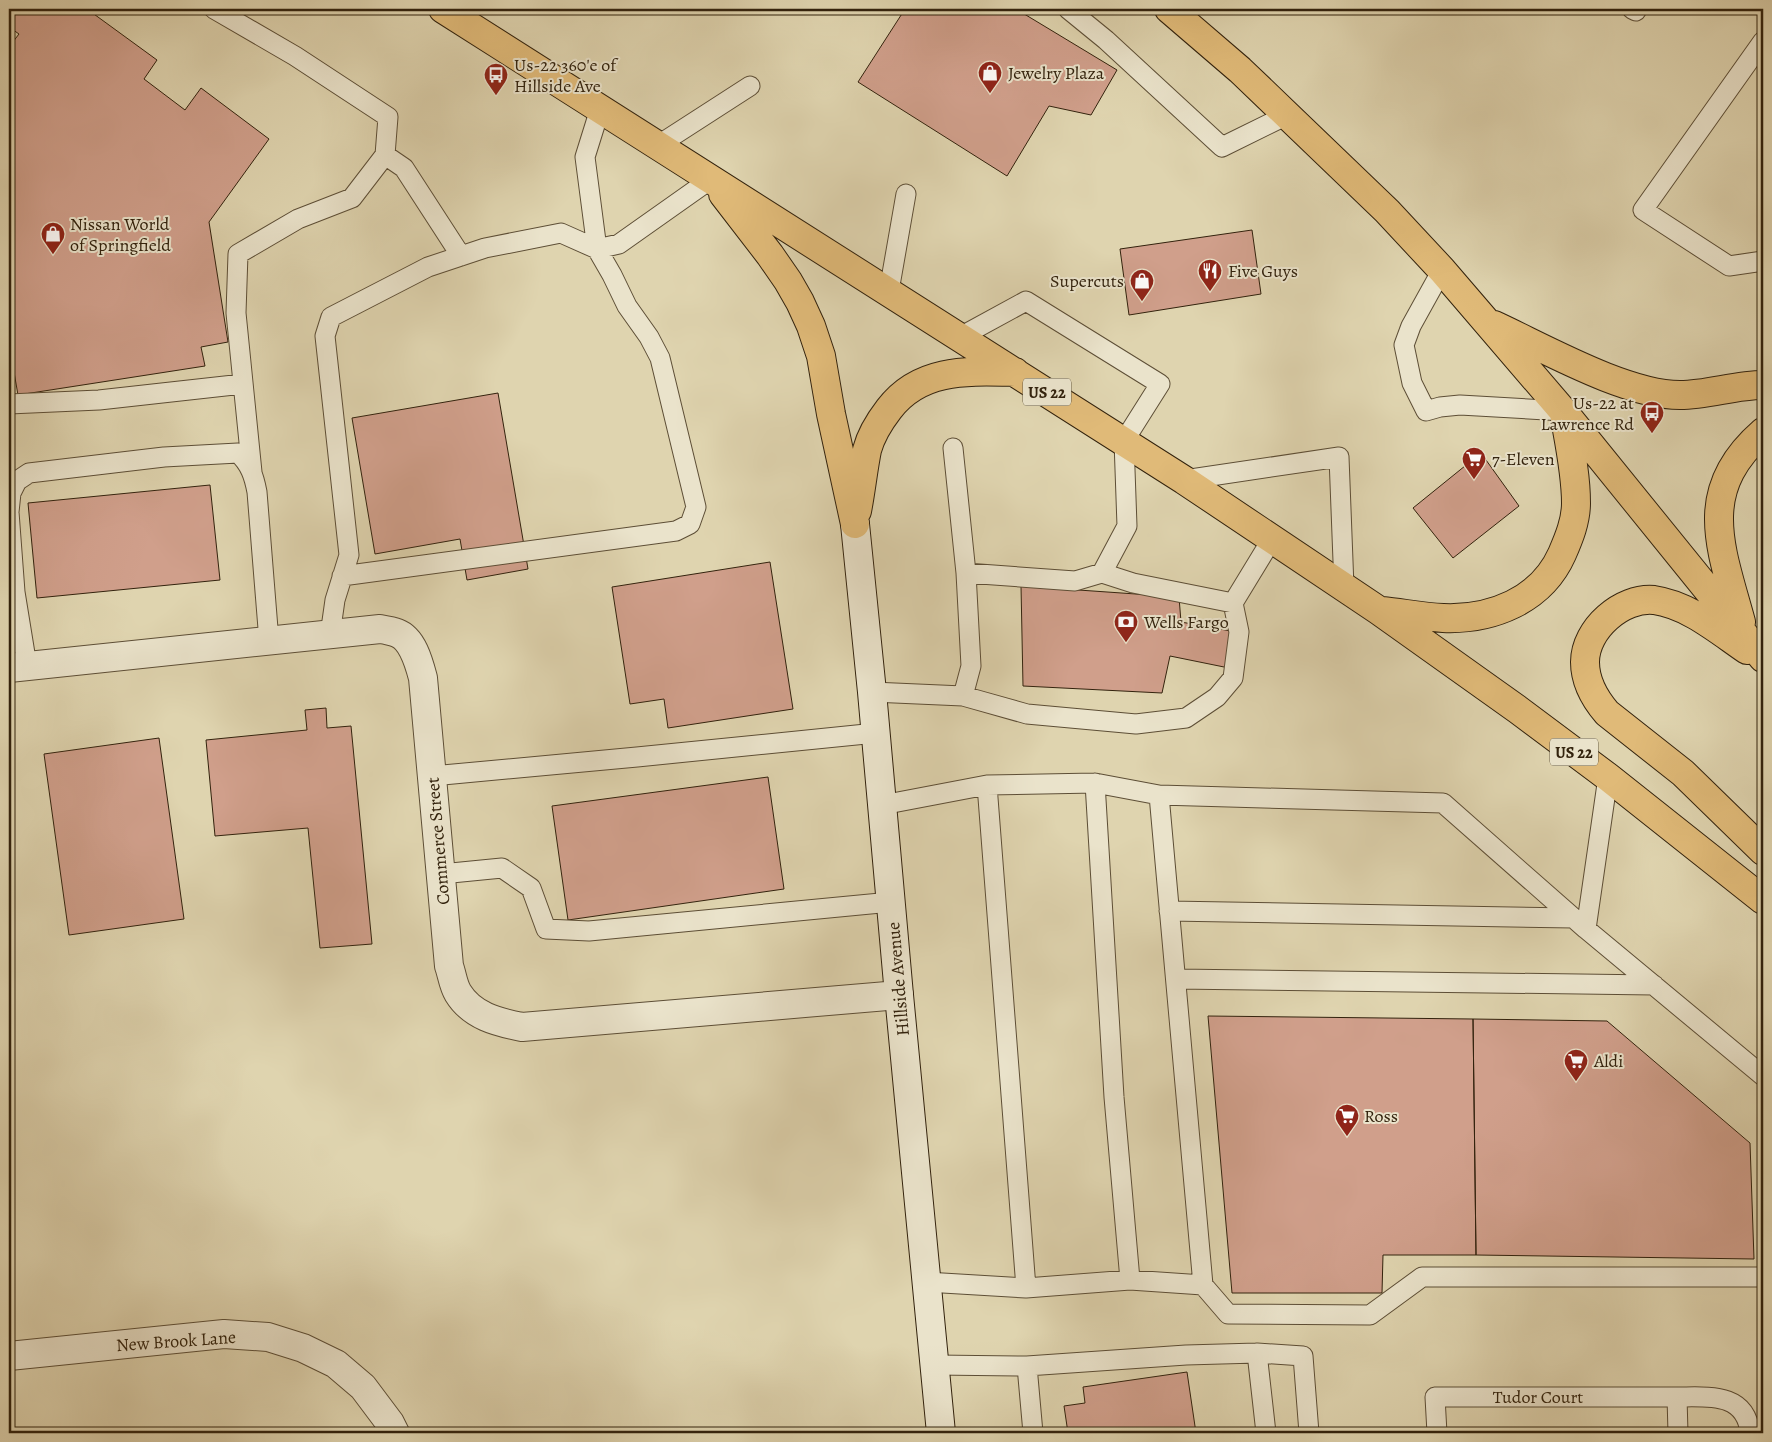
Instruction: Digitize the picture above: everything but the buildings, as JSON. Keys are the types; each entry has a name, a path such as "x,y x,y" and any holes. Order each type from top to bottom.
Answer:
{"highway":[{"name":"US 22","path":"443,9 1124,441 1344,587 1509,703 1608,777 1763,900"},
{"path":"1169,9 1240,70 1387,211 1442,270 1563,411 1744,633 1763,659"},
{"path":"711,179 783,275 800,302 811,326 821,356 830,414 855,524"},
{"path":"1486,322 1598,373 1623,383 1661,393 1679,395 1763,385"},
{"path":"855,524 868,450 874,430 896,400 922,382 950,374 967,371 1015,372"},
{"path":"1378,610 1442,618 1478,616 1494,612 1523,600 1538,588 1550,575 1568,541 1576,505 1574,473 1563,411"},
{"path":"1744,633 1721,550 1718,528 1719,507 1724,487 1731,471 1742,454 1763,432"},
{"path":"1763,659 1688,611 1656,600 1642,600 1627,604 1604,621 1595,633 1588,648 1585,662 1591,690 1607,714 1683,773 1763,852"}],"street":[{"name":"Hillside Avenue","path":"855,524 941,1433"},
{"name":"Commerce Street","path":"18,667 380,630 398,633 410,644 423,678 449,966 457,992 474,1011 495,1021 522,1027 899,995"},
{"name":"New Brook Lane","path":"9,1356 224,1334 268,1337 303,1348 336,1364 363,1387 390,1423 395,1433"}],"lane":[{"path":"214,9 295,56 388,117 385,155 352,198 298,219 238,254 236,313 252,472 257,492 269,641"},
{"path":"1068,9 1136,67 1222,147 1287,115"},
{"path":"1763,41 1643,210 1729,266 1763,261"},
{"path":"657,146 750,86"},
{"path":"342,576 676,531 690,524 696,507 660,358 650,337 627,306 596,249 584,157 600,109"},
{"path":"385,155 404,168 461,256"},
{"path":"330,635 335,600 349,555 325,336 330,317 428,267 485,248 561,234 596,249 619,244 711,179"},
{"path":"889,291 906,194"},
{"path":"1442,270 1411,326 1404,345 1412,383 1426,411 1440,407 1460,405 1563,411"},
{"path":"960,337 1026,301 1160,384 1124,441 1127,526 1102,573"},
{"path":"9,404 99,400 243,384"},
{"path":"953,448 966,573 971,666 963,696"},
{"path":"18,667 9,512 11,493 17,481 29,473 164,457 238,454 246,461 252,472"},
{"path":"1184,480 1339,457 1344,587"},
{"path":"872,692 963,696 1027,714 1136,724 1186,718 1217,697 1233,678 1239,632 1233,603 1272,540"},
{"path":"966,573 1075,581 1102,573 1133,583 1233,603"},
{"path":"432,776 638,758 876,733"},
{"path":"1580,923 1608,777"},
{"path":"882,805 987,784 1095,783 1159,796 1443,803 1580,923 1763,1076"},
{"path":"1095,783 1114,1097 1130,1280"},
{"path":"987,784 1026,1288"},
{"path":"1159,796 1203,1284 1228,1314 1370,1314 1422,1277 1763,1276"},
{"path":"441,874 502,868 531,888 546,929 589,931 891,902"},
{"path":"1169,911 1580,923"},
{"path":"1176,979 1654,985"},
{"path":"926,1282 1026,1288 1130,1280 1203,1284"},
{"path":"935,1364 1027,1366 1186,1355 1257,1353 1303,1356 1309,1433"},
{"path":"1257,1353 1266,1433"},
{"path":"1027,1366 1034,1433"},
{"name":"Tudor Court","path":"1437,1433 1435,1397 1677,1397 1723,1399 1735,1404 1744,1413 1749,1424 1750,1433"},
{"path":"1677,1397 1678,1433"}],"place":[{"name":"Jewelry Plaza","path":"990,94"},
{"name":"Us-22 360'e of Hillside Ave","path":"496,96"},
{"name":"Nissan World of Springfield","path":"53,255"},
{"name":"Five Guys","path":"1210,292"},
{"name":"Supercuts","path":"1142,302"},
{"name":"Us-22 at Lawrence Rd","path":"1652,434"},
{"name":"7-Eleven","path":"1474,480"},
{"name":"Wells Fargo","path":"1126,643"},
{"name":"Aldi","path":"1576,1082"},
{"name":"Ross","path":"1347,1137"}]}
